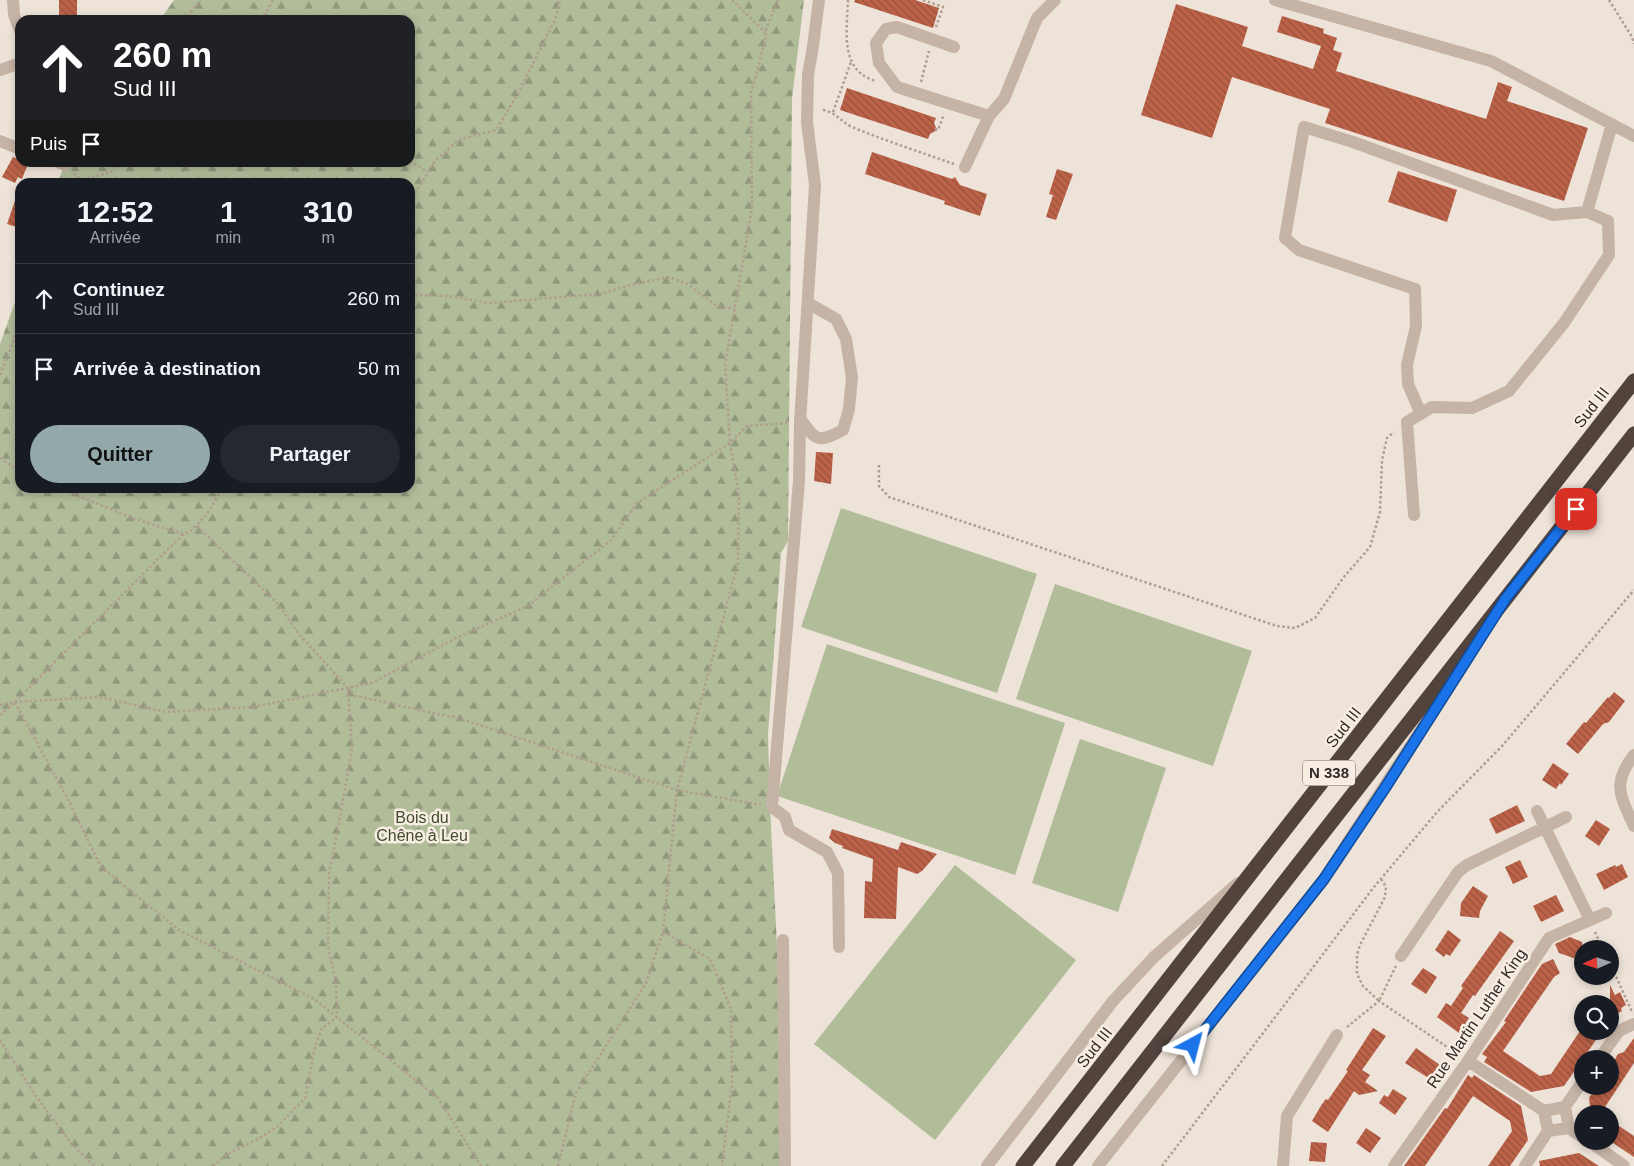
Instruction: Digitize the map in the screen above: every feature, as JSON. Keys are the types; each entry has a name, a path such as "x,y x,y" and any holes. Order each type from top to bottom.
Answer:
{"highway":[{"name":"Sud III","path":"1024,1166 1634,381"},
{"name":"N 338","path":"1063,1166 1634,434"}],"street":[{"path":"13,0 15,18"},
{"path":"819,0 808,75 807,122 815,184 800,420 799,481 772,807 786,817 789,830 827,852 838,873 839,948"},
{"path":"966,167 989,116 1004,98 1037,18 1055,0"},
{"path":"1275,0 1491,61 1634,136"},
{"path":"954,47 897,27 886,29 876,43 878,63 897,87 989,116"},
{"path":"0,70 15,65"},
{"path":"1587,212 1612,124"},
{"path":"1414,515 1407,422 1421,414 1432,407 1472,408 1509,391 1564,323 1609,255 1608,221 1587,212 1553,215 1353,142 1304,127 1285,238 1299,250 1416,289 1416,326 1407,365 1408,384 1421,414"},
{"path":"0,141 15,147"},
{"path":"800,420 812,436 819,438 830,437 844,430 849,410 852,378 846,339 836,319 808,303"},
{"path":"1098,1166 1324,879 1385,788 1506,598"},
{"path":"1634,755 1620,778 1620,795 1634,826"},
{"path":"1538,811 1590,920"},
{"path":"1400,956 1458,872 1467,864 1566,817"},
{"path":"987,1166 1113,1001 1154,957 1257,866"},
{"name":"Rue Martin Luther King","path":"1394,1166 1468,1062 1549,938 1606,913"},
{"path":"783,940 785,1166"},
{"path":"1605,1050 1619,1031 1634,1024"},
{"path":"1283,1166 1287,1116 1337,1036"},
{"path":"1468,1062 1544,1111 1566,1107"},
{"path":"1569,1128 1566,1107 1574,1094"},
{"path":"1525,1166 1548,1131 1544,1111"},
{"path":"1548,1131 1569,1128 1574,1131"},
{"path":"1602,1150 1624,1166"}],"path":[{"path":"188,15 201,0"},
{"path":"265,15 273,0"},
{"path":"415,194 435,161 458,140 496,130 517,95 555,20 560,0"},
{"path":"732,0 765,32"},
{"path":"558,1166 576,1093 646,983 663,932 677,790 738,563 739,495 730,443 725,365 752,208 751,93 766,37 765,32 778,0"},
{"path":"833,112 851,62 846,39 848,0"},
{"path":"918,94 942,7 923,0"},
{"path":"1609,0 1632,37 1634,44"},
{"path":"851,62 867,78 897,87"},
{"path":"838,97 843,98"},
{"path":"823,110 833,112 846,124 891,143 966,167"},
{"path":"935,129 938,130 946,111"},
{"path":"415,165 428,172"},
{"path":"89,178 111,172 115,167"},
{"path":"415,296 449,296 489,303 600,294 630,284 669,277 687,284 717,306 735,309"},
{"path":"0,375 15,335"},
{"path":"0,705 15,702 99,697 166,712 253,707 372,683 458,637 528,606 611,540 637,503 730,443 747,426 800,420"},
{"path":"879,465 878,486 889,497 1278,626 1295,628 1315,618 1343,578 1370,547 1380,512 1382,460 1387,438 1407,422"},
{"path":"0,458 15,468"},
{"path":"71,493 132,518 184,534"},
{"path":"0,715 184,534 196,526 207,514 220,493"},
{"path":"196,526 278,604 298,633 355,696 392,703 427,713 455,717 677,790 772,807"},
{"path":"1162,1166 1381,879 1438,811 1503,745 1634,590"},
{"path":"337,1017 336,982 328,946 329,874 352,749 348,687"},
{"path":"15,702 71,805 101,867 179,930 314,999 337,1017 438,1098 481,1166"},
{"path":"1381,879 1386,888 1385,897 1360,946 1357,955 1357,974 1363,986 1379,1001 1468,1062"},
{"path":"1590,920 1599,940"},
{"path":"663,932 710,959 731,1009 732,1085 722,1166"},
{"path":"1337,1036 1379,1001 1400,956"},
{"path":"1619,983 1634,1015"},
{"path":"214,1166 226,1155 277,1127 305,1098 315,1047 322,1028 337,1017"},
{"path":"0,1040 35,1095 72,1143 94,1166"}],"green space":[{"name":"Bois du Chêne à Leu","path":"174,0 804,0 792,99 788,541 781,553 768,734 788,1166 0,1166 0,344 15,302 15,493 415,493 415,178 59,178 64,167 415,167 415,15 164,15"},
{"path":"841,508 1037,574 997,693 801,627"},
{"path":"1055,584 1252,651 1213,766 1016,699"},
{"path":"827,644 1065,723 1015,875 777,796"},
{"path":"1080,739 1166,768 1118,912 1032,883"},
{"path":"955,865 1076,960 935,1140 814,1044"}],"building":[{"path":"59,0 77,0 77,15 59,15"},
{"path":"855,0 915,0 939,8 933,28 854,2"},
{"path":"1176,4 1248,27 1242,46 1313,69 1321,46 1277,32 1282,16 1324,29 1323,33 1337,38 1333,50 1342,53 1336,71 1486,119 1498,82 1512,87 1507,101 1588,128 1564,201 1325,123 1330,109 1232,77 1212,138 1141,115"},
{"path":"847,88 936,118 934,123 937,130 930,134 928,139 840,110"},
{"path":"872,152 952,179 955,177 960,185 987,194 980,216 944,204 945,201 865,174"},
{"path":"13,157 15,158 15,167 27,167 22,178 15,178 15,183 2,177"},
{"path":"1057,169 1073,174 1056,220 1046,217 1053,195 1049,194"},
{"path":"1398,171 1457,190 1447,222 1388,202"},
{"path":"15,201 15,226 7,224"},
{"path":"816,452 833,453 831,484 814,481"},
{"path":"1614,692 1625,701 1609,722 1603,724 1578,754 1566,744 1584,722 1586,723"},
{"path":"1553,763 1569,774 1556,789 1542,780"},
{"path":"1517,805 1525,821 1496,834 1489,819"},
{"path":"1596,820 1610,829 1599,846 1585,836"},
{"path":"832,829 898,850 901,842 937,854 917,874 898,867 896,919 864,918 865,881 872,882 873,859 842,848 843,846 835,843 829,838"},
{"path":"1520,860 1528,877 1513,884 1505,867"},
{"path":"1622,864 1628,877 1604,890 1596,874 1615,865 1616,867"},
{"path":"1473,886 1488,896 1480,911 1479,918 1460,916 1461,903"},
{"path":"1556,895 1564,911 1541,922 1533,906"},
{"path":"1448,930 1461,940 1450,956 1446,954 1444,957 1435,950"},
{"path":"1500,931 1514,941 1461,1013 1469,1018 1459,1033 1437,1017 1446,1003 1451,1006 1463,988 1461,986"},
{"path":"1570,937 1577,940 1574,940 1574,958 1559,953 1555,944"},
{"path":"1553,959 1560,973 1554,977 1503,1051 1540,1076 1551,1074 1574,1040 1596,1040 1589,1050 1574,1050 1574,1072 1564,1086 1531,1092 1484,1062 1487,1057 1482,1054 1506,1022 1504,1021 1542,964"},
{"path":"1423,968 1437,977 1426,994 1411,984"},
{"path":"1610,985 1615,995 1610,995"},
{"path":"1620,992 1626,1005 1621,1008 1622,1011 1619,1012 1619,995 1615,995"},
{"path":"1373,1028 1386,1036 1362,1070 1370,1075 1365,1082 1378,1091 1359,1095 1354,1091 1328,1132 1312,1121 1322,1104 1326,1099 1328,1100 1348,1071 1346,1070"},
{"path":"1634,1038 1634,1063 1619,1086 1619,1054 1624,1052"},
{"path":"1416,1048 1440,1065 1430,1079 1405,1063"},
{"path":"1468,1075 1472,1078 1474,1075 1521,1106 1528,1140 1510,1166 1488,1166 1512,1131 1510,1121 1473,1096 1425,1166 1404,1166 1445,1108 1447,1109"},
{"path":"1393,1089 1407,1098 1395,1115 1379,1103 1384,1095 1388,1097"},
{"path":"1591,1095 1613,1095 1606,1105 1590,1105 1589,1098"},
{"path":"1619,1126 1634,1136 1634,1157 1619,1147"},
{"path":"1366,1128 1381,1138 1370,1153 1356,1143"},
{"path":"1311,1142 1327,1143 1325,1162 1309,1161"},
{"path":"1579,1153 1599,1166 1540,1166 1539,1161"}],"route":[{"path":"1193,1045 1324,879 1385,788 1506,598 1576,509"}]}
